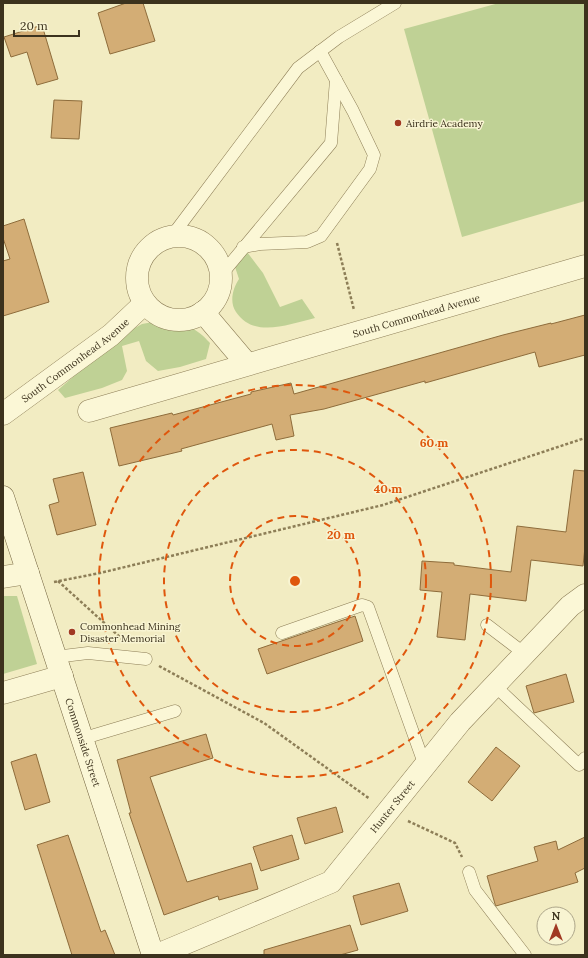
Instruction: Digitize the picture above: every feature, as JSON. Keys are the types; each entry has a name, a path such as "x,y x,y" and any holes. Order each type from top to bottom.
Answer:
{"street":[{"path":"172,236 186,236 205,245 218,262 221,275 219,289 213,302 203,312 191,318 179,320 160,315 145,303 139,290 137,276 140,262 148,250 159,241 172,236"},
{"name":"South Commonhead Avenue","path":"89,411 585,266"},
{"name":"South Commonhead Avenue","path":"3,414 111,335 145,303"},
{"path":"203,312 247,364"},
{"name":"Commonside Street","path":"3,497 153,955"},
{"path":"3,577 30,579"},
{"name":"Hunter Street","path":"157,955 331,882 460,722 570,606 585,595"},
{"path":"3,693 59,666"}],"lane":[{"path":"172,236 298,68 339,37 395,3"},
{"path":"243,247 260,244 307,242 321,236 370,169 374,155 320,51"},
{"path":"221,275 331,143 336,80"},
{"path":"282,633 362,605 368,607 425,766"},
{"path":"487,625 525,654"},
{"path":"59,666 88,653 146,659"},
{"path":"495,686 579,765 585,758"},
{"path":"81,739 175,711"},
{"path":"469,872 475,890 525,955"}],"path":[{"path":"332,221 354,311"},
{"path":"30,579 58,581 100,573 383,505 585,438"},
{"path":"58,581 98,619 146,659 264,723 388,812 455,842 469,872"}],"green space":[{"path":"499,3 585,3 585,201 462,237 404,29"},
{"path":"247,252 263,273 280,307 302,299 315,318 283,326 272,327 252,325 243,320 236,312 232,300 235,287 239,279 234,264"},
{"path":"164,320 190,327 200,333 210,343 206,359 180,367 158,371 146,361 139,341 122,346 127,371 122,380 102,388 65,398 58,390 120,336 142,324"},
{"path":"3,596 17,596 37,664 3,674"}],"building":[{"path":"126,3 143,3 155,41 110,54 98,13"},
{"path":"42,25 58,79 37,85 27,52 11,57 4,37"},
{"path":"54,100 82,101 79,139 51,138"},
{"path":"24,219 49,302 3,316 3,261 10,259 3,238 3,226"},
{"path":"585,315 585,355 539,367 535,352 425,383 425,381 324,409 290,415 294,436 276,440 272,424 181,449 182,451 119,466 110,428 172,413 173,415 251,394 251,392 291,383 294,394 503,335"},
{"path":"574,470 585,471 585,547 583,566 531,560 526,601 470,594 465,640 437,637 442,592 420,590 422,561 454,563 454,565 511,572 517,526 566,532"},
{"path":"83,472 96,525 57,535 49,505 59,502 53,479"},
{"path":"355,616 363,641 267,674 258,649"},
{"path":"566,674 574,702 534,713 526,686"},
{"path":"206,734 213,758 150,777 187,882 251,863 258,889 219,900 218,896 164,915 129,813 131,813 117,760"},
{"path":"496,747 520,766 492,801 468,782"},
{"path":"36,754 50,802 25,810 11,762"},
{"path":"336,807 343,832 305,844 297,818"},
{"path":"68,835 101,932 105,930 115,955 72,955 37,845"},
{"path":"292,835 299,859 261,871 253,847"},
{"path":"585,837 585,868 575,873 578,882 496,906 487,876 538,861 534,847 556,841 558,850"},
{"path":"399,883 408,911 361,925 353,896"},
{"path":"350,925 358,950 340,955 264,955 264,950"}],"place":[{"name":"Airdrie Academy","path":"398,123"},
{"name":"Commonhead Mining Disaster Memorial","path":"72,632"}]}
